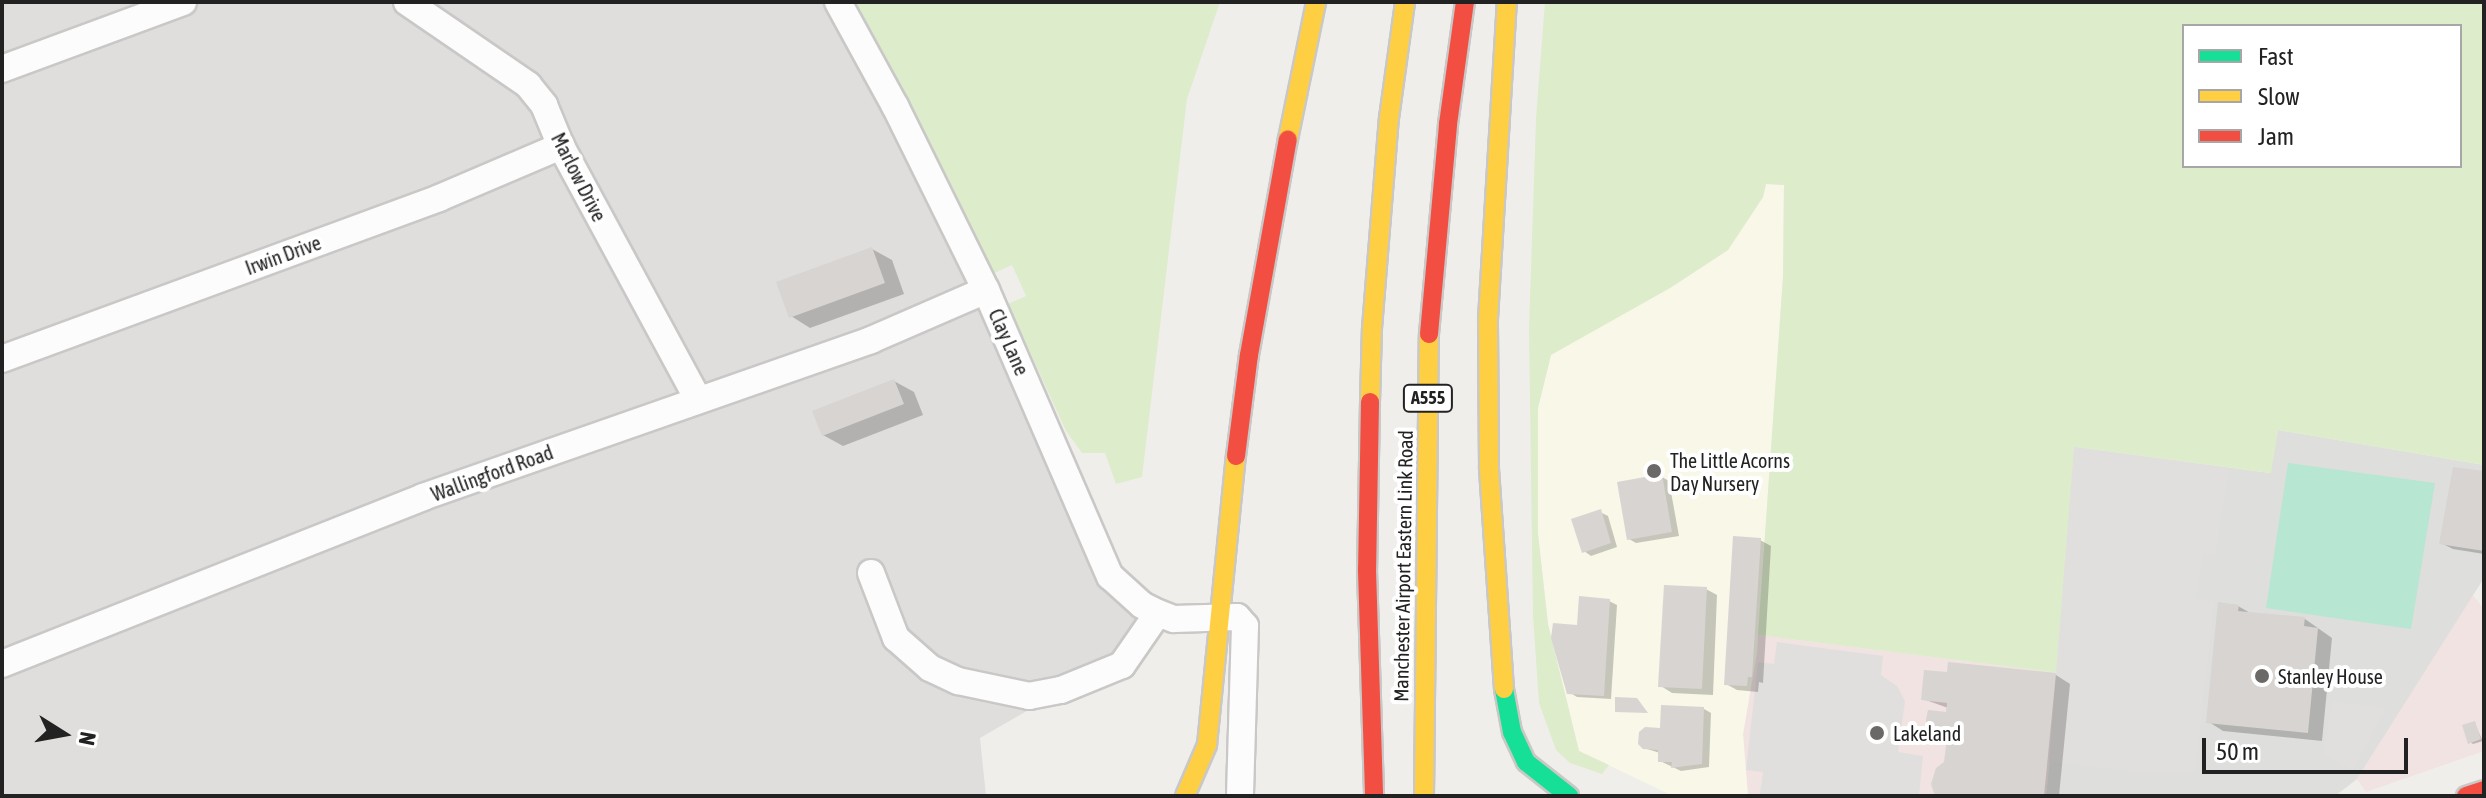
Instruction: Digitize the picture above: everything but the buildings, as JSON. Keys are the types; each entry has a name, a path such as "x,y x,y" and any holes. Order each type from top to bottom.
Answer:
{"main road":[{"path":"1185,796 1207,745 1231,498 1249,355 1279,179 1316,2"},
{"name":"Manchester Airport Eastern Link Road","path":"1374,796 1367,570 1372,328 1389,118 1405,2"},
{"name":"Manchester Airport Eastern Link Road","path":"1424,796 1429,331 1448,124 1465,2"},
{"path":"1507,2 1488,319 1489,467 1501,672 1512,732 1526,762 1569,796"},
{"path":"2466,796 2484,790"}],"street":[{"path":"2,69 183,2"},
{"name":"Marlow Drive","path":"407,2 528,85 544,105 561,146 698,399"},
{"name":"Clay Lane","path":"838,2 909,133 986,290 1110,576 1142,605 1174,619 1222,615"},
{"name":"Irwin Drive","path":"2,359 439,198 561,146"},
{"name":"Wallingford Road","path":"2,664 423,497 871,340 986,290"},
{"path":"871,573 896,638 930,668 958,681 1029,696 1061,690 1122,665 1158,613"},
{"path":"1222,615 1237,617 1245,626 1240,796"}],"shaded area":[{"path":"2,2 838,2 1069,482 1142,605 1136,648 980,738 986,796 2,796"},
{"name":"The Little Acorns Day Nursery","path":"1766,184 1784,185 1783,277 1757,653 1743,734 1748,796 1673,796 1579,751 1548,624 1538,534 1538,408 1551,354 1670,288 1728,250 1763,197"},
{"path":"2278,430 2484,465 2484,578 2357,779 2335,796 2046,796 2059,673 2074,447 2270,473"},
{"path":"2074,447 2230,468 2215,554 2203,553 2196,599 2214,602 2195,773 2146,773 2049,762"},
{"path":"2473,595 2484,609 2484,751 2366,792 2357,779"},
{"path":"1758,635 2059,673 2046,796 1748,796 1743,734"},
{"path":"1777,642 1883,656 1881,675 1897,686 1905,701 1898,752 1923,756 1919,796 1760,794 1763,772 1746,770 1758,662 1774,664"},
{"path":"2333,701 2386,708 2353,770 2323,754"}],"green space":[{"path":"849,2 1220,2 1187,99 1142,477 1116,484 1105,453 1082,453 1066,431 1008,304 1026,296 1012,265 992,274 953,188"},
{"path":"1545,2 2484,2 2484,465 2278,430 2271,473 2074,447 2059,673 1758,635 1783,277 1784,185 1766,184 1763,197 1728,250 1670,288 1551,355 1538,408 1538,534 1548,624 1579,751 1609,765 1602,774 1570,763 1556,750 1539,703 1533,616 1529,329 1536,118"},
{"path":"2288,463 2435,483 2411,629 2266,608"}],"traffic: fast":[{"path":"1504,689 1512,732 1526,762 1569,796"}],"traffic: slow":[{"path":"1288,139 1316,2"},
{"path":"1370,402 1372,328 1389,118 1405,2"},
{"path":"1504,689 1489,467 1488,319 1507,2"},
{"path":"1424,796 1429,334"},
{"path":"1185,796 1207,745 1236,456"}],"traffic: jam":[{"path":"1429,334 1448,124 1465,2"},
{"path":"1236,456 1249,355 1288,139"},
{"path":"1370,402 1367,570 1374,796"},
{"path":"2466,796 2484,790"}],"place":[{"name":"The Little Acorns Day Nursery","path":"1654,471"},
{"name":"Stanley House","path":"2262,676"},
{"name":"Lakeland","path":"1877,733"}]}
